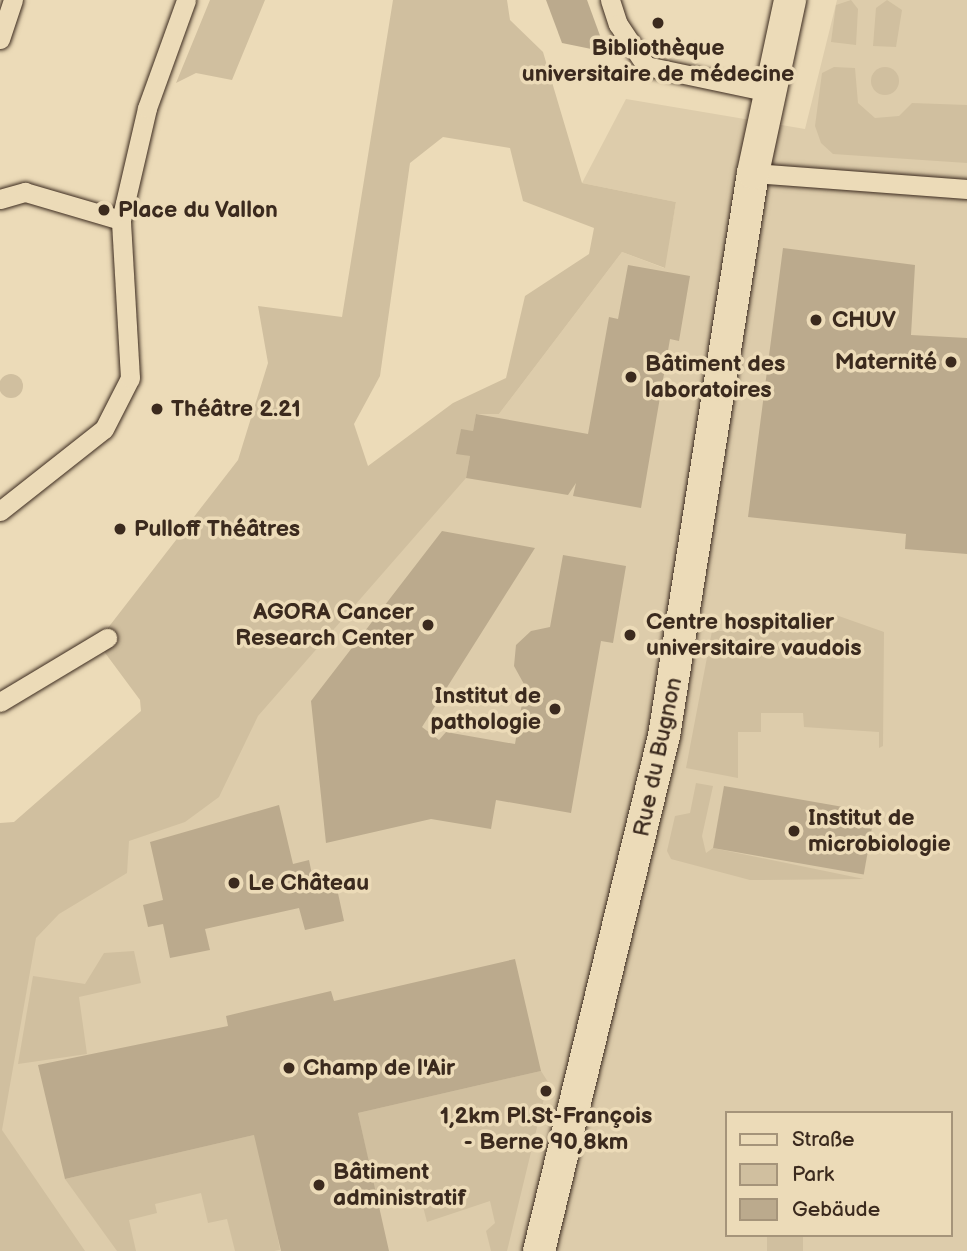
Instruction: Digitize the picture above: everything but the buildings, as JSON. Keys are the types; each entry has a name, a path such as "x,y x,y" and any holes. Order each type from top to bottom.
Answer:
{"main road":[{"name":"Rue du Bugnon","path":"538,1251 664,736 754,173 790,0"}],"street":[{"path":"0,39 13,0"},
{"path":"0,511 104,429 130,378 121,220 155,86 187,0"},
{"path":"610,0 618,24 646,66 769,92"},
{"path":"754,173 967,189"},
{"path":"0,199 25,191 121,220"},
{"path":"0,702 107,638"}],"shaded area":[{"name":"Centre hospitalier universitaire vaudois","path":"837,0 967,0 967,1251 22,1251 0,1241 0,1061 19,948 461,429 476,414 499,414 622,252 664,268 676,202 582,183 626,99 805,129"}],"green space":[{"path":"210,0 265,0 232,80 196,73 176,83"},
{"path":"393,0 507,0 510,20 543,52 582,183 676,202 665,268 622,252 499,414 476,414 473,431 461,430 457,453 470,456 466,478 258,716 219,797 185,822 129,841 127,873 59,914 36,938 2,1130 85,1251 0,1251 0,823 14,822 141,711 140,700 97,642 238,460 268,363 258,306 342,317","holes":["443,137 510,148 523,201 594,228 589,254 525,296 506,378 453,403 368,466 354,424 380,376 410,163"]},
{"path":"851,0 858,9 856,45 831,42 836,5"},
{"path":"887,0 902,10 896,47 873,46 876,8"},
{"path":"834,67 855,68 858,103 875,118 899,116 912,103 967,105 967,163 833,154 821,143 815,126 822,73"},
{"path":"885,67 895,71 899,81 895,91 885,95 875,91 871,81 875,71"},
{"path":"11,374 22,381 23,386 16,397 11,398 0,391 -1,386 6,375"},
{"path":"833,614 884,632 883,746 879,748 879,732 804,727 803,713 761,713 761,732 738,732 738,778 686,768 712,631 762,631 763,615"},
{"path":"696,783 713,786 702,836 706,853 713,848 864,879 750,880 671,859 667,851 675,816 690,813"},
{"path":"134,951 141,983 79,997 87,1054 18,1064 33,976 85,984 104,953"},
{"path":"541,1071 548,1082 507,1251 491,1251 486,1231 495,1223 490,1201 427,1222 420,1195 378,1205 358,1113"},
{"path":"258,1134 280,1250 235,1251 227,1219 208,1223 201,1193 155,1204 157,1213 129,1220 136,1251 117,1251 65,1179"},
{"path":"767,1237 803,1237 803,1251 767,1251"}],"place":[{"name":"Bibliothèque universitaire de médecine","path":"658,23"},
{"name":"Place du Vallon","path":"104,210"},
{"name":"CHUV","path":"816,320"},
{"name":"Maternité","path":"951,362"},
{"name":"Bâtiment des laboratoires","path":"631,377"},
{"name":"Théâtre 2.21","path":"157,409"},
{"name":"Pulloff Théâtres","path":"120,529"},
{"name":"AGORA Cancer Research Center","path":"428,625"},
{"name":"Centre hospitalier universitaire vaudois","path":"630,635"},
{"name":"Institut de pathologie","path":"555,709"},
{"name":"Institut de microbiologie","path":"794,831"},
{"name":"Le Château","path":"234,883"},
{"name":"Champ de l'Air","path":"289,1068"},
{"name":"1,2km Pl.St-François - Berne 90,8km","path":"546,1091"},
{"name":"Bâtiment administratif","path":"319,1185"}]}
